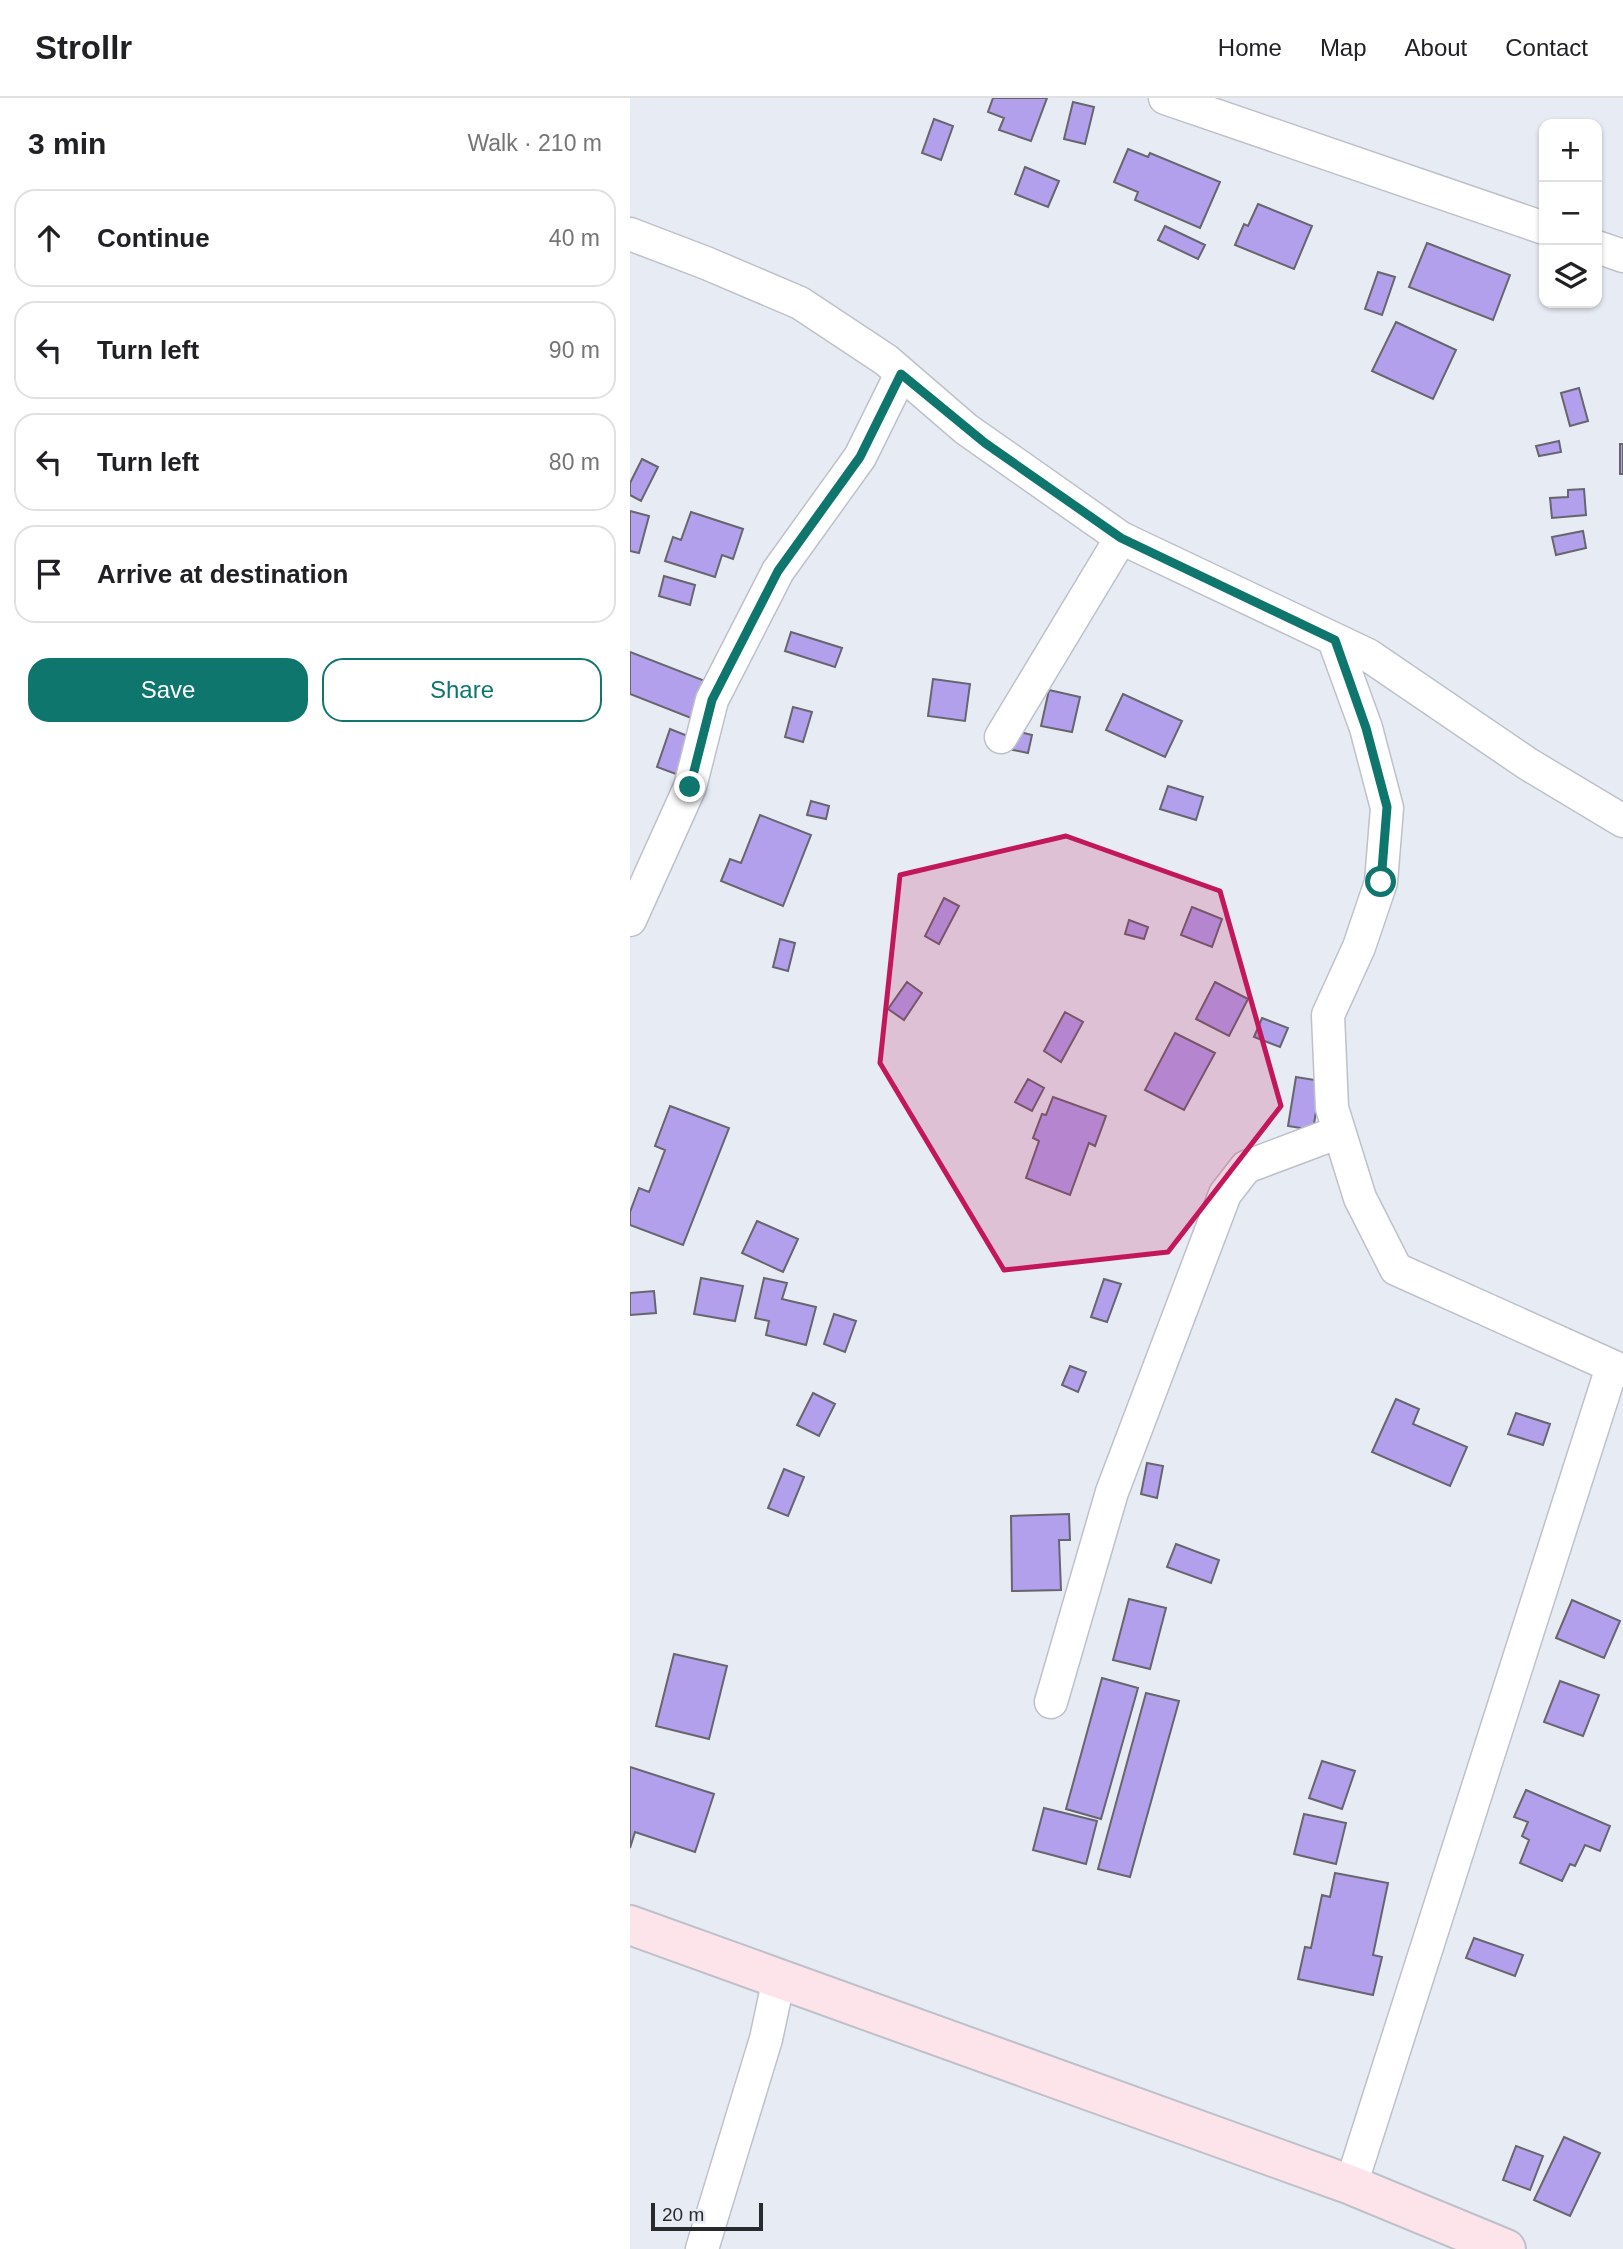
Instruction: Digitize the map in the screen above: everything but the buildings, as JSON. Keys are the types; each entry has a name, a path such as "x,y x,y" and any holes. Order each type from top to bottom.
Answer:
{"street":[{"path":"1165,98 1539,226"},
{"path":"630,234 800,303 901,374 985,443 1121,538 1368,655 1528,764 1623,821"},
{"path":"1602,249 1623,256"},
{"path":"630,920 690,787 712,700 778,571 860,457 901,374"},
{"path":"1001,737 1121,538"},
{"path":"1335,640 1366,728 1387,807 1381,882 1359,947 1328,1015 1332,1108 1360,1198 1396,1269 1617,1369 1351,2185"},
{"path":"1051,1702 1112,1492 1225,1194 1246,1167 1339,1132"},
{"path":"630,1925 1351,2185 1506,2249"},
{"path":"702,2249 766,2039 779,1978"}],"highlighted area":[{"path":"1066,836 1220,891 1281,1106 1168,1252 1004,1270 880,1063 900,875"}],"route":[{"path":"690,787 712,700 778,571 860,457 901,374 985,443 1121,538 1335,640 1366,728 1387,807 1381,882"}]}
